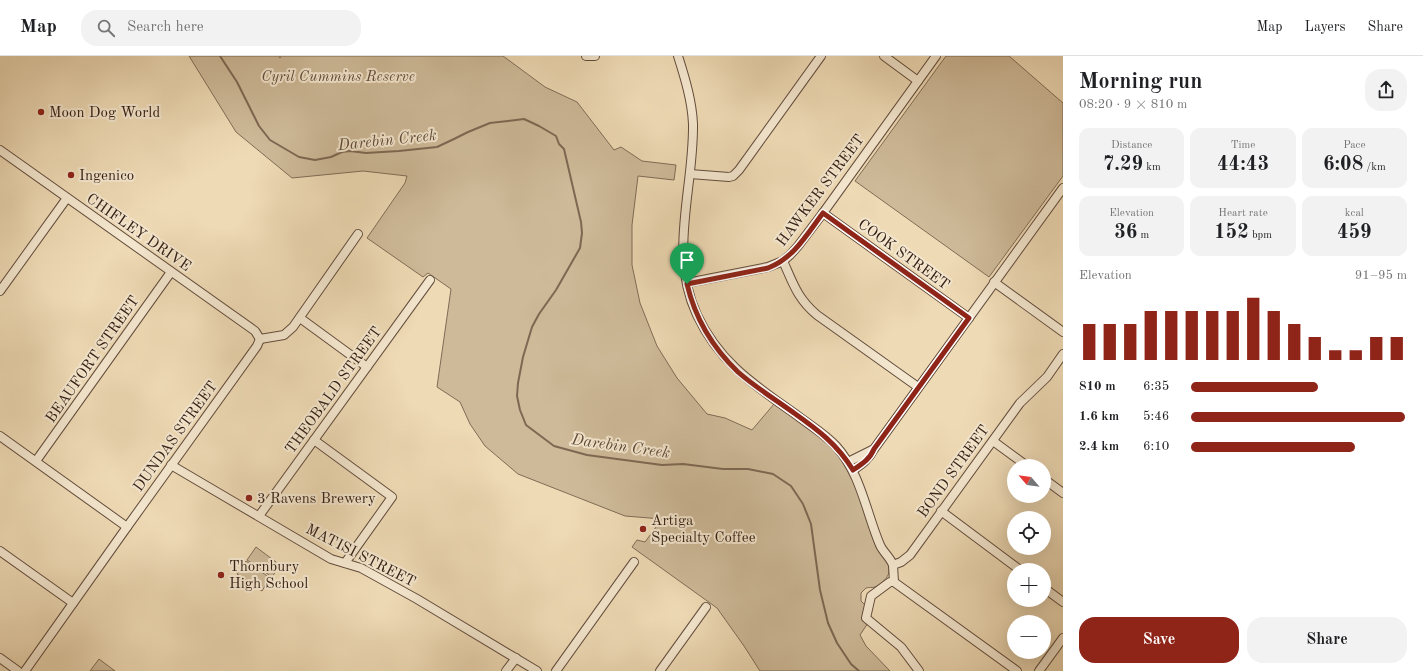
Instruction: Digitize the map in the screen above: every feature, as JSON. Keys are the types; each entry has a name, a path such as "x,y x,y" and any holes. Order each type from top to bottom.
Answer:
{"street":[{"path":"586,56 595,56"},
{"path":"678,56 688,90 691,108 692,131 690,174 682,258 691,300 703,328 728,362 749,381 829,439 848,462 853,470 880,546 893,565 894,582 1017,671"},
{"path":"690,174 723,178 733,176 740,170 821,56"},
{"path":"884,56 918,81"},
{"name":"HAWKER STREET","path":"687,284 768,268 782,261 798,246 823,213 936,56"},
{"name":"CHIFLEY DRIVE","path":"0,150 255,331 260,339"},
{"path":"853,470 871,455 918,387 1063,188"},
{"path":"0,292 67,198"},
{"name":"COOK STREET","path":"823,213 969,318"},
{"path":"260,339 284,335 293,327 358,234"},
{"path":"782,261 796,291 806,305 817,315 918,387"},
{"name":"BEAUFORT STREET","path":"36,462 171,272"},
{"name":"THEOBALD STREET","path":"259,516 430,280"},
{"path":"994,282 1063,332"},
{"path":"300,318 367,367"},
{"name":"DUNDAS STREET","path":"25,671 257,346 260,339"},
{"name":"BOND STREET","path":"893,565 901,562 910,555 1020,403 1047,377 1063,355"},
{"path":"0,436 127,527"},
{"path":"314,440 392,497 345,563"},
{"path":"993,441 1017,459"},
{"path":"848,462 874,449"},
{"name":"MATISI STREET","path":"171,465 331,558 374,575 417,599 536,671"},
{"path":"1051,484 1063,493"},
{"path":"941,511 1011,563"},
{"path":"0,551 73,603"},
{"path":"556,671 634,562"},
{"path":"894,582 890,582 871,596 866,618 901,647 919,671"},
{"path":"1051,593 1063,602"},
{"path":"660,671 706,606"},
{"path":"1039,671 1063,638"},
{"path":"0,658 18,671"},
{"path":"506,671 516,658"}],"green space":[{"name":"Cyril Cummins Reserve","path":"189,56 279,56 280,58 281,56 503,56 545,87 577,102 614,150 621,147 642,161 676,165 674,180 638,176 632,225 632,265 640,303 657,346 677,378 707,414 725,418 752,430 774,404 823,439 844,463 855,486 876,546 887,561 889,568 887,577 882,583 875,587 866,588 861,593 861,601 866,606 863,615 868,623 860,635 866,646 890,671 760,671 717,608 632,547 637,540 645,542 662,519 625,516 518,474 485,446 470,424 460,402 437,387 451,289 428,273 423,277 367,238 405,183 407,176 363,171 292,178 236,132"},
{"path":"946,56 1009,56 1063,103 1063,176 989,277 855,181"},
{"path":"256,547 280,565 272,577 247,560"},
{"path":"246,561 270,578 262,591 237,574"},
{"path":"99,659 115,671 90,671"}],"waterway":[{"name":"Darebin Creek","path":"220,56 237,82 259,126 270,140 299,157 315,160 350,151 366,153 437,147 490,123 524,119 556,136 559,144 564,149 581,222 582,233 580,248 556,290 539,314 532,327 523,357 517,396 520,410 526,425 554,446 587,455 662,465 683,464 723,469 748,469 773,474 791,486 803,504 811,524 820,590 828,623 837,643 851,664 859,671"}],"place":[{"name":"Moon Dog World","path":"41,112"},
{"name":"Ingenico","path":"71,175"},
{"name":"3 Ravens Brewery","path":"249,498"},
{"name":"Artiga Specialty Coffee","path":"643,529"},
{"name":"Thornbury High School","path":"221,575"}],"route":[{"path":"823,213 969,318 871,455 853,470 837,447 829,439 749,381 728,362 703,328 694,309 687,284 768,268 775,265 794,252 823,213"}]}
